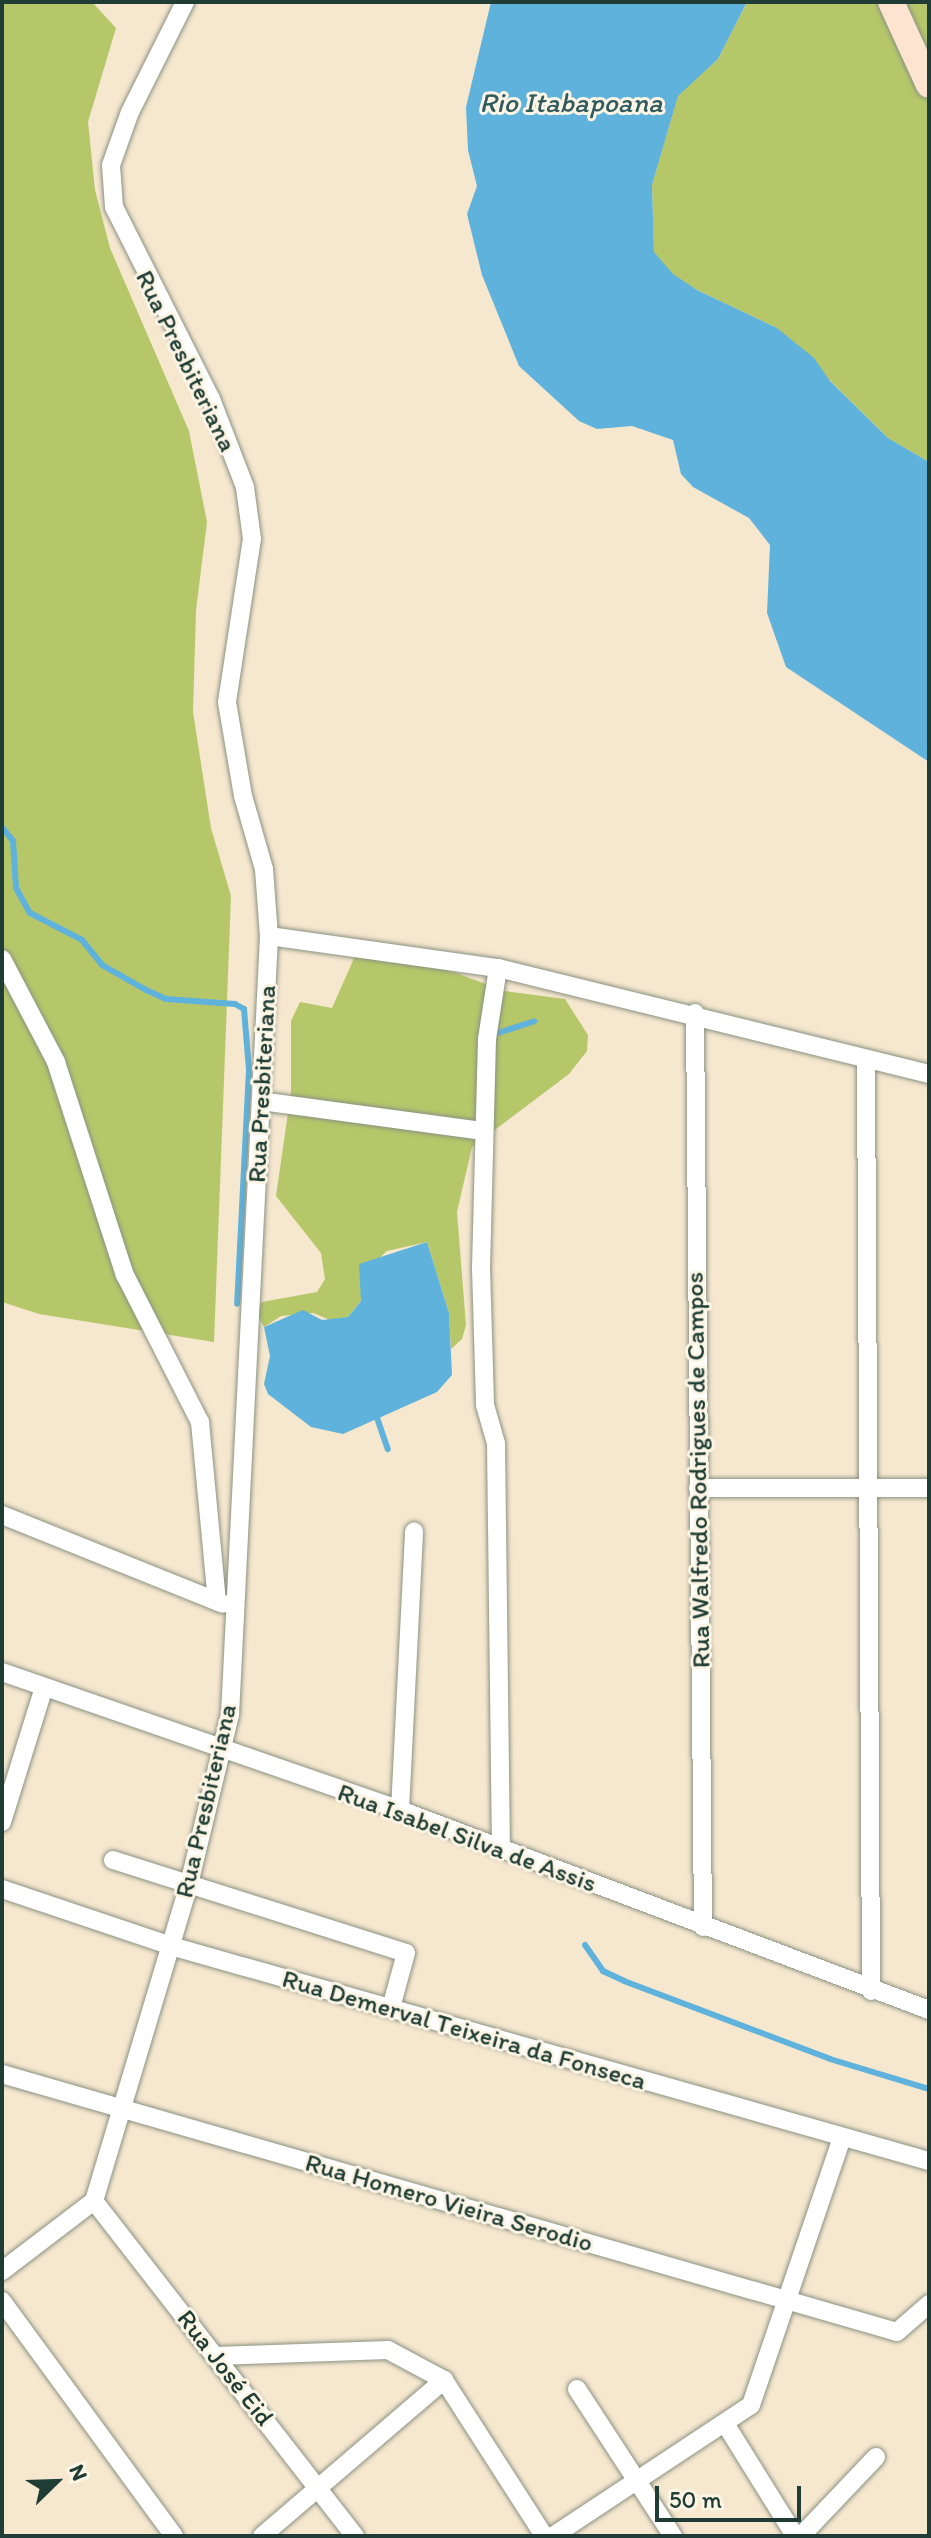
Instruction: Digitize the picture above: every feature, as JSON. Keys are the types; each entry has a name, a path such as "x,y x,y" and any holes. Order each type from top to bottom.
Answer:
{"street":[{"name":"Rua Presbiteriana","path":"94,2201 125,2107 189,1884 230,1715 269,936 264,869 243,796 227,702 252,539 245,487 211,399 114,207 111,165 130,112 185,2"},
{"path":"891,2 929,85"},
{"path":"269,936 498,968 695,1013 866,1062 929,1074"},
{"path":"2,959 56,1062 125,1275 200,1422 217,1601"},
{"path":"498,968 487,1039 481,1268 485,1405 496,1443 501,1849"},
{"name":"Rua Walfredo Rodrigues de Campos","path":"695,1013 703,1927"},
{"path":"866,1062 864,1488 871,1991"},
{"path":"261,1101 484,1131"},
{"path":"698,1488 929,1488"},
{"path":"2,1515 217,1601 236,1612"},
{"path":"400,1810 414,1531"},
{"name":"Rua Isabel Silva de Assis","path":"2,1672 222,1751 400,1810 871,1991 929,2010"},
{"path":"2,1822 44,1687"},
{"path":"113,1860 406,1953 391,2008"},
{"name":"Rua Demerval Teixeira da Fonseca","path":"2,1889 171,1946 929,2161"},
{"name":"Rua Homero Vieira Serodio","path":"2,2074 897,2332 929,2304"},
{"path":"553,2536 726,2425 751,2405 842,2138"},
{"path":"2,2271 94,2201"},
{"name":"Rua José Eid","path":"94,2201 355,2536"},
{"path":"2,2301 174,2536"},
{"path":"216,2356 388,2350 444,2380 544,2536"},
{"path":"262,2536 444,2380"},
{"path":"577,2389 636,2484 673,2536"},
{"path":"726,2425 795,2536"},
{"path":"801,2536 876,2457"}],"green space":[{"path":"2,2 92,2 116,28 88,122 95,190 110,248 189,431 207,522 196,610 193,712 211,828 231,896 214,1342 39,1314 2,1302"},
{"path":"747,2 929,2 929,462 888,438 777,328 697,290 673,275 654,253 652,185 678,95 718,59"},
{"path":"404,954 505,991 565,999 588,1035 587,1051 569,1074 472,1147 457,1212 466,1325 462,1339 451,1349 449,1313 427,1242 387,1251 361,1275 361,1301 348,1317 333,1321 313,1313 281,1316 264,1327 256,1312 262,1302 317,1292 325,1279 321,1253 276,1196 291,1092 291,1021 300,1002 332,1008 355,956"}],"water":[{"name":"Rio Itabapoana","path":"491,2 747,2 718,59 678,96 652,185 654,252 673,274 697,290 777,328 814,358 830,381 888,438 929,462 929,762 786,667 767,613 770,545 749,518 693,487 681,474 673,440 632,426 597,429 579,421 519,366 482,275 467,214 477,186 468,150 466,107"},
{"path":"427,1242 449,1313 452,1375 437,1392 343,1434 311,1427 268,1394 264,1384 270,1356 264,1327 303,1310 322,1320 348,1317 361,1301 359,1264"}],"waterway":[{"path":"2,827 13,841 16,888 30,913 82,940 102,965 166,999 235,1004 244,1009 249,1070 237,1304"},
{"path":"498,1033 534,1021"},
{"path":"376,1415 388,1449"},
{"path":"585,1945 603,1971 624,1981 830,2059 929,2089"}]}
